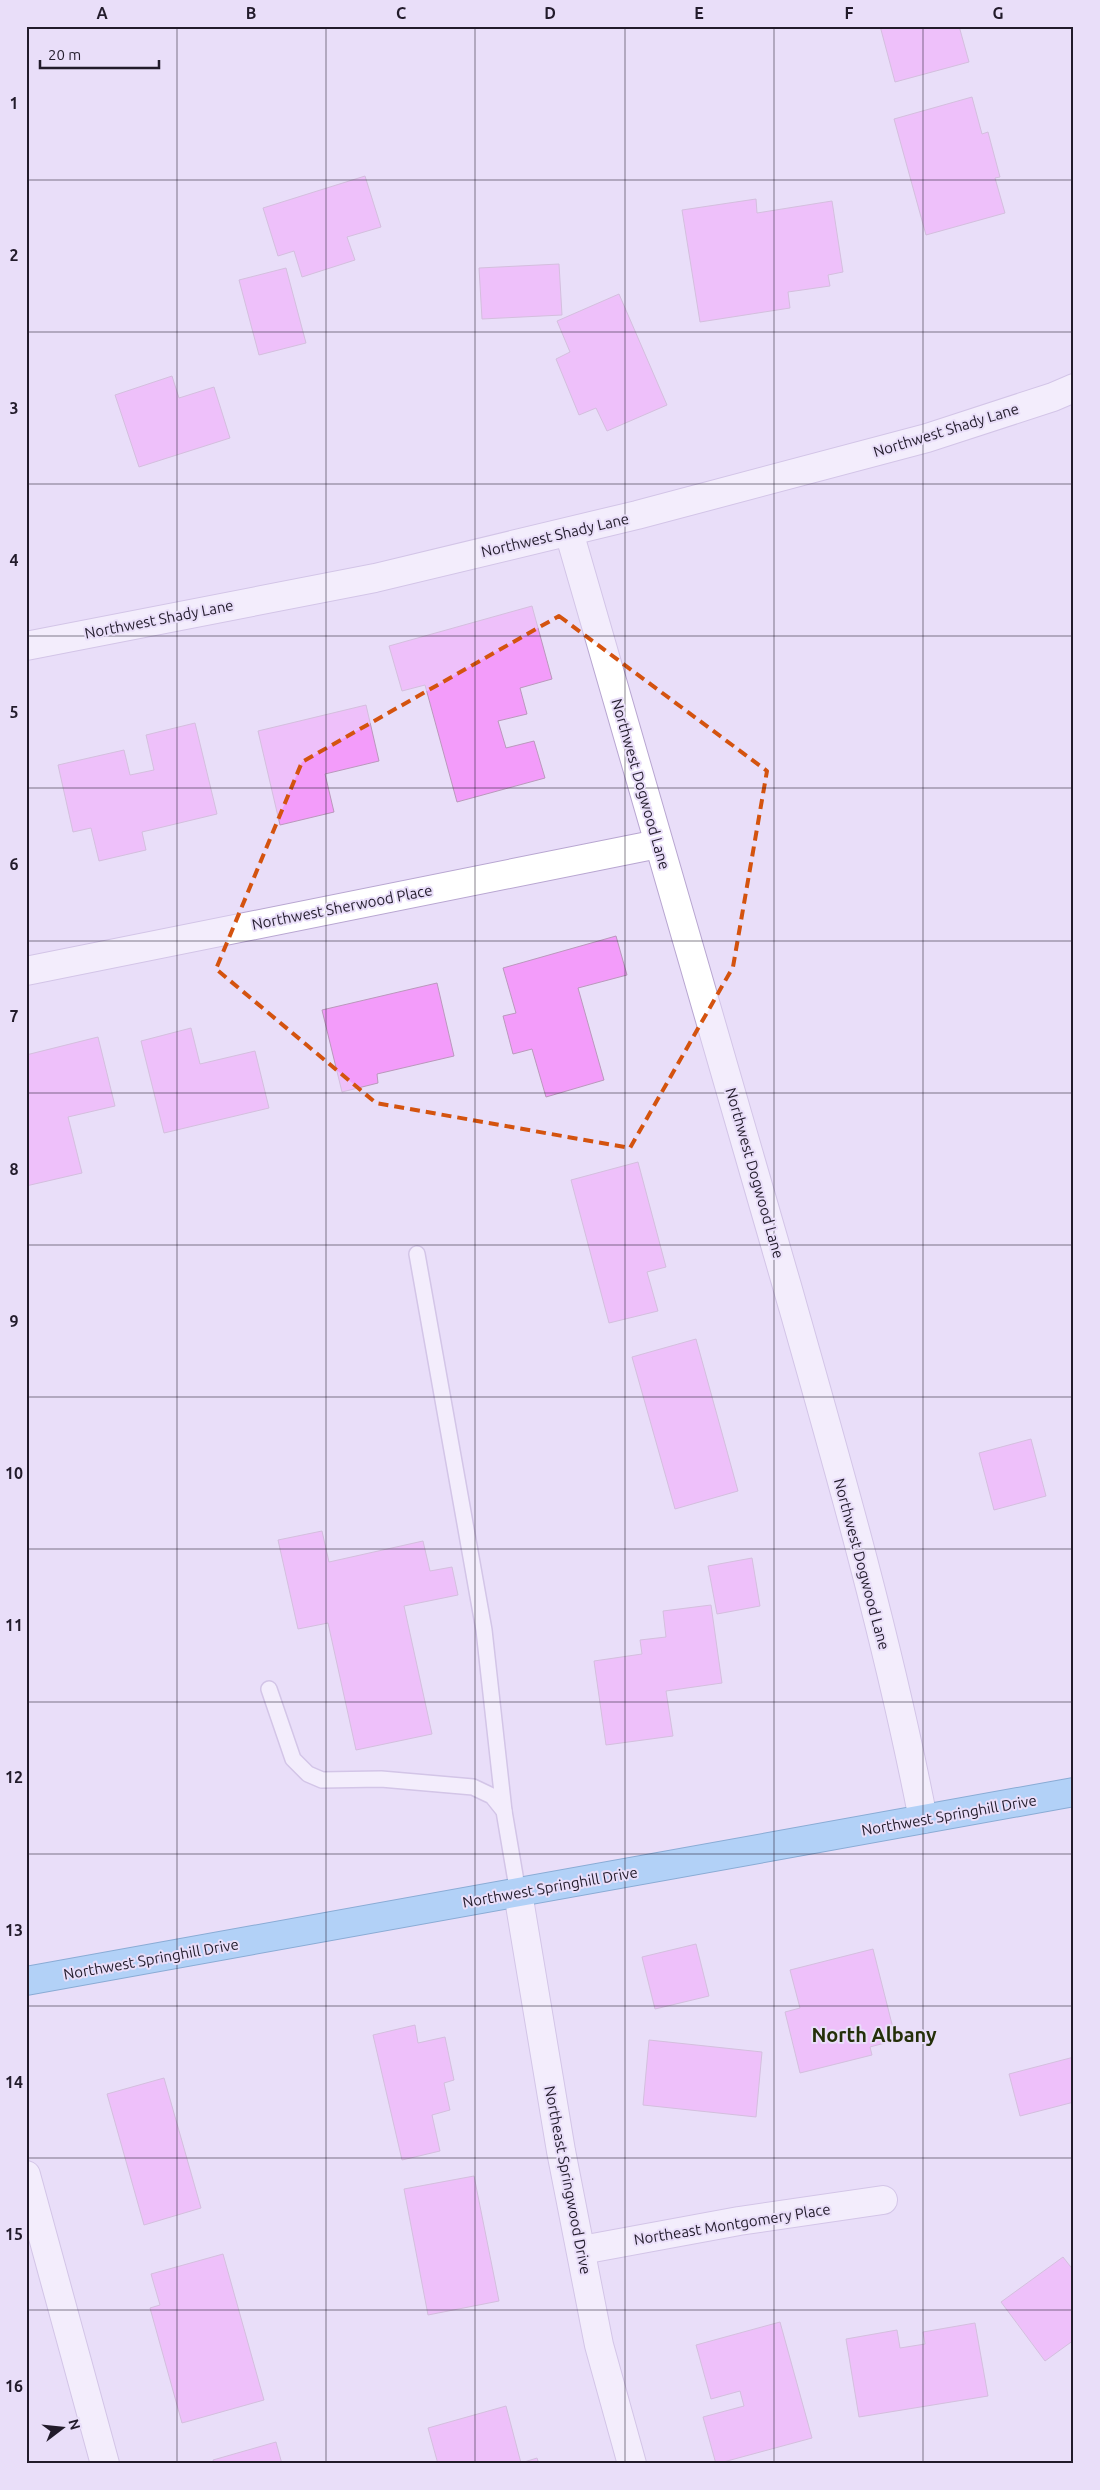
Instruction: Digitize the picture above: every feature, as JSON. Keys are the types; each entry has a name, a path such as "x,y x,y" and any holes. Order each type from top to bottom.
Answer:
{"main road":[{"name":"Northwest Springhill Drive","path":"26,1981 1074,1792"}],"street":[{"name":"Northwest Shady Lane","path":"26,646 375,578 569,532 927,438 1053,397 1074,388"},
{"name":"Northwest Dogwood Lane","path":"569,532 658,844 694,958 808,1362 904,1719 923,1819"},
{"name":"Northwest Sherwood Place","path":"26,971 658,844"},
{"name":"Northeast Springwood Drive","path":"518,1893 562,2151 582,2250 598,2345 632,2464"},
{"path":"26,2175 105,2464"},
{"name":"Northeast Montgomery Place","path":"582,2250 739,2221 883,2200"}],"lane":[{"path":"417,1254 484,1630 504,1811 518,1893"},
{"path":"269,1689 293,1759 308,1774 322,1780 380,1779 473,1787 492,1796 504,1811"}],"highlighted area":[{"path":"559,616 767,771 733,967 630,1148 376,1103 216,969 302,762"}],"building":[{"path":"880,26 959,26 969,62 895,82"},
{"path":"972,97 982,134 988,132 1000,177 995,178 1005,213 926,235 894,119"},
{"path":"365,176 381,227 347,237 355,260 302,277 294,251 278,256 263,208"},
{"path":"756,199 757,213 832,201 843,272 828,275 830,286 788,292 790,308 700,322 682,210"},
{"path":"559,264 562,315 482,319 479,268"},
{"path":"286,268 306,343 259,355 239,280"},
{"path":"619,294 667,405 607,431 596,408 579,415 556,359 570,352 557,321"},
{"path":"172,376 179,398 214,387 230,438 139,467 115,395"},
{"path":"532,606 552,679 520,688 527,714 498,721 506,748 534,741 545,778 457,802 425,685 402,691 389,646"},
{"path":"366,705 379,761 325,774 334,812 280,825 258,731"},
{"path":"195,723 217,814 142,832 146,850 99,861 91,828 73,832 58,765 124,750 130,775 154,770 146,735"},
{"path":"616,936 627,975 578,988 604,1080 546,1097 532,1049 513,1054 503,1016 516,1013 503,968"},
{"path":"437,983 454,1056 377,1074 378,1083 342,1092 322,1010"},
{"path":"191,1028 200,1064 255,1051 269,1108 164,1133 141,1041"},
{"path":"98,1037 115,1106 68,1117 82,1173 26,1186 26,1055"},
{"path":"638,1162 666,1267 647,1272 658,1311 609,1323 571,1180"},
{"path":"696,1339 738,1491 675,1509 632,1357"},
{"path":"1031,1439 1046,1496 994,1510 979,1453"},
{"path":"322,1531 329,1562 423,1541 430,1571 452,1567 458,1595 404,1606 432,1734 356,1750 328,1623 298,1629 278,1540"},
{"path":"752,1558 760,1606 717,1614 708,1566"},
{"path":"711,1605 722,1683 666,1691 673,1736 606,1745 594,1661 642,1654 640,1640 666,1637 663,1611"},
{"path":"696,1944 709,1996 655,2009 642,1957"},
{"path":"873,1949 896,2040 870,2047 872,2055 800,2073 785,2012 800,2008 790,1970"},
{"path":"415,2025 418,2043 445,2037 454,2080 444,2083 450,2110 432,2115 440,2151 402,2160 373,2035"},
{"path":"649,2040 762,2052 756,2117 643,2105"},
{"path":"1074,2057 1074,2102 1020,2116 1009,2074"},
{"path":"164,2078 201,2208 144,2225 107,2094"},
{"path":"474,2176 499,2301 428,2315 404,2189"},
{"path":"223,2254 264,2400 182,2423 150,2308 160,2305 151,2274"},
{"path":"1063,2257 1074,2271 1074,2340 1045,2361 1001,2302"},
{"path":"780,2322 812,2438 716,2464 703,2417 744,2406 740,2391 711,2399 696,2345"},
{"path":"975,2323 988,2396 859,2417 846,2339 897,2330 900,2348 925,2344 923,2332"},
{"path":"506,2406 521,2463 537,2458 539,2464 438,2464 428,2428"},
{"path":"276,2442 282,2464 214,2464 213,2460"}],"district":[{"name":"North Albany","path":"874,2034"}]}
